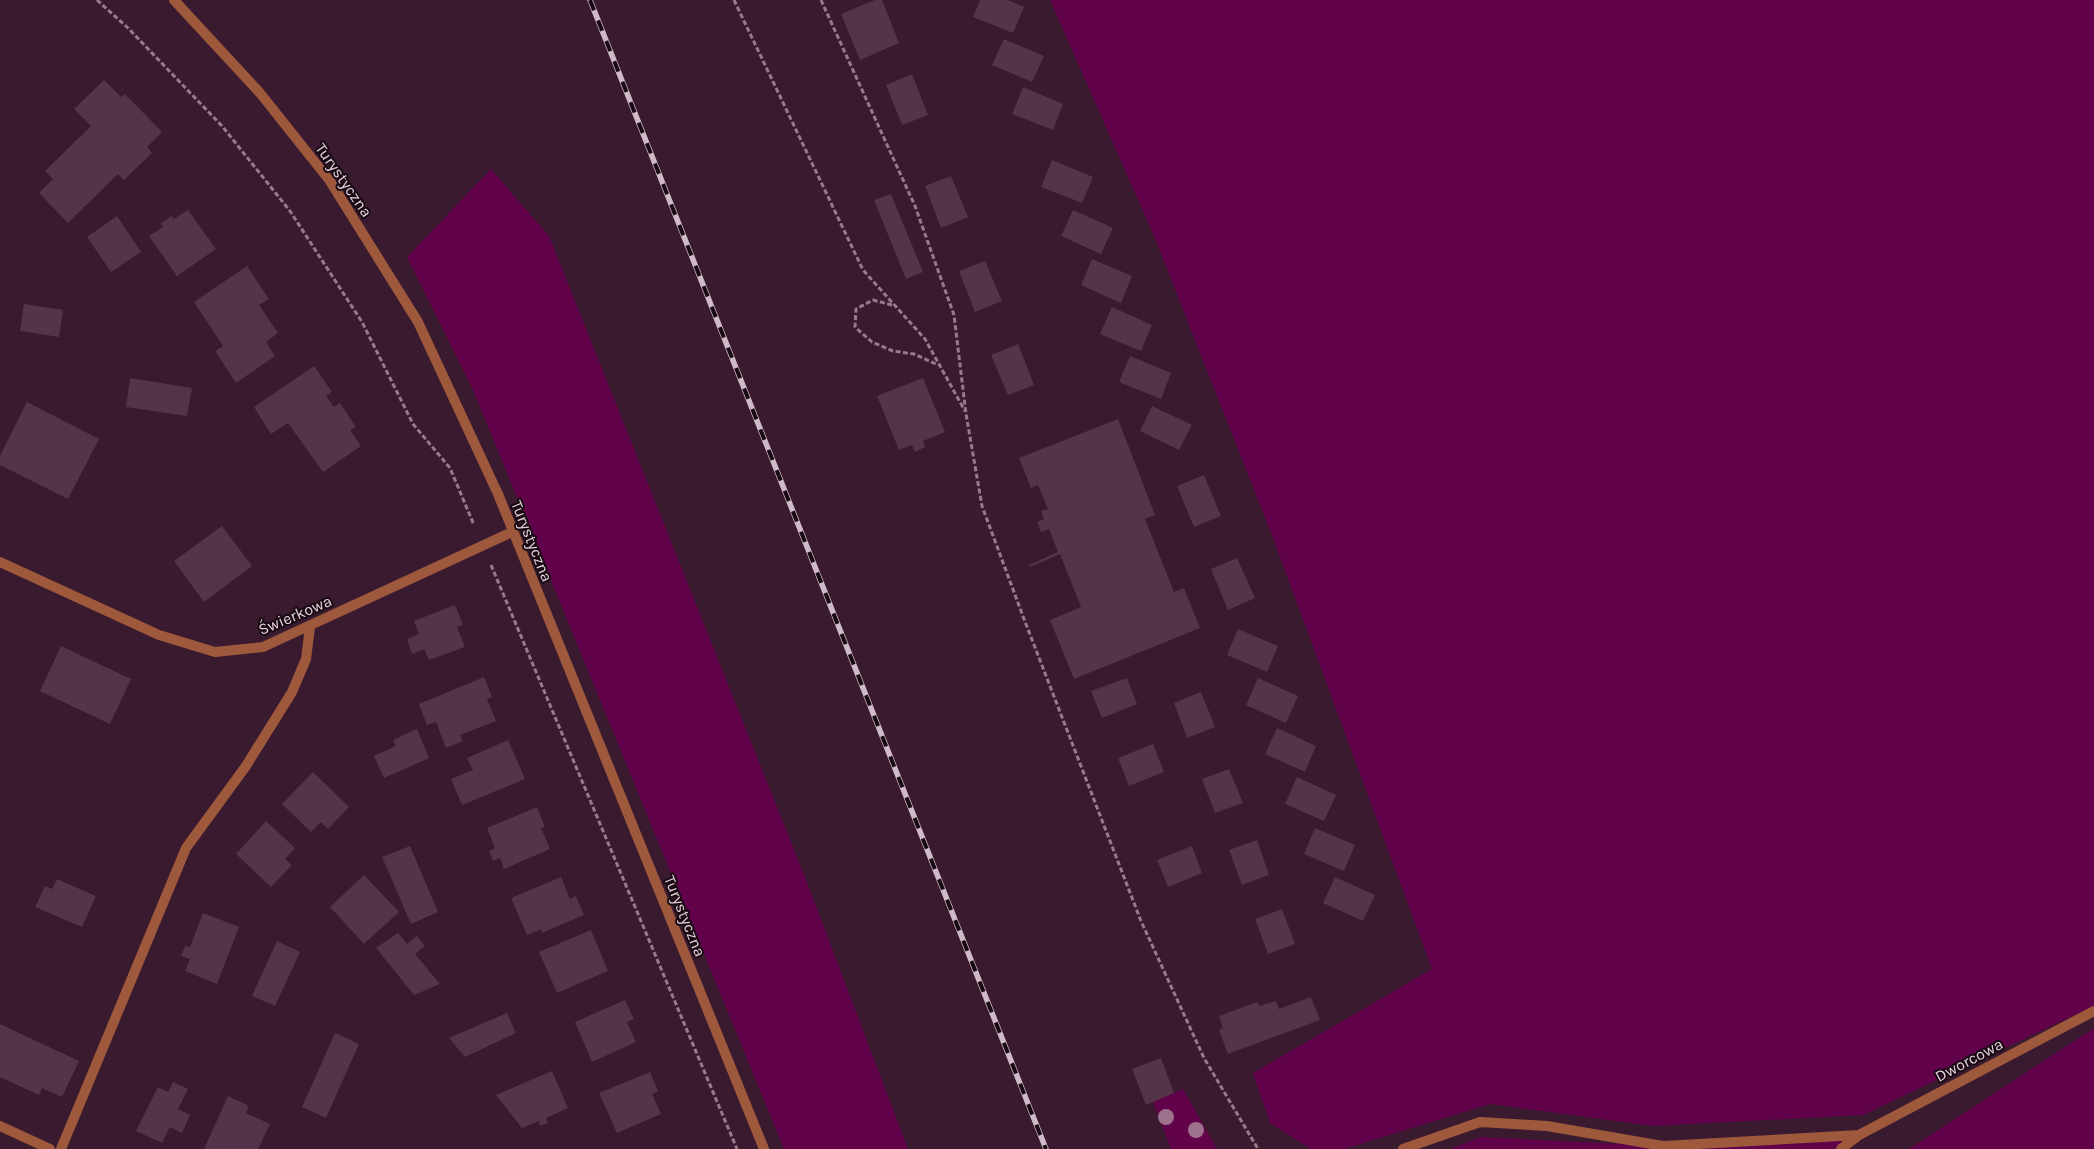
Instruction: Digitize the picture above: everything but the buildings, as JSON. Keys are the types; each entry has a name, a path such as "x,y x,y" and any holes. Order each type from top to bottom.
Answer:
{"street":[{"name":"Turystyczna","path":"174,0 260,93 335,189 418,322 498,494 764,1149"},
{"name":"Świerkowa","path":"0,562 159,635 215,652 263,647 310,627 512,532"},
{"path":"61,1149 186,848 246,766 292,692 306,659 310,627"},
{"name":"Dworcowa","path":"1841,1149 1859,1135 2094,1010"},
{"name":"Dworcowa","path":"1403,1149 1480,1122 1547,1126 1665,1148 1859,1135"},
{"path":"0,1126 50,1149"}],"path":[{"path":"734,0 863,270 925,339 966,414"},
{"path":"821,0 915,206 954,315 966,414 982,506 1141,920 1204,1058 1258,1149"},
{"path":"893,305 873,300 856,309 856,328 872,342 893,351 914,354 940,366"}],"shaded area":[{"path":"1050,0 2094,0 2094,1006 1863,1115 1653,1126 1490,1104 1344,1149 1311,1149 1270,1123 1253,1073 1432,969 1273,538 1154,236"},
{"path":"491,169 549,236 805,877 908,1149 784,1149 473,390 407,257"},
{"path":"2094,1028 2094,1149 1909,1149"},
{"path":"1183,1089 1217,1149 1171,1149 1153,1102"},
{"path":"1859,1135 1841,1149 1450,1149 1481,1137 1663,1146"}],"railway":[{"path":"590,0 1046,1149"}]}
